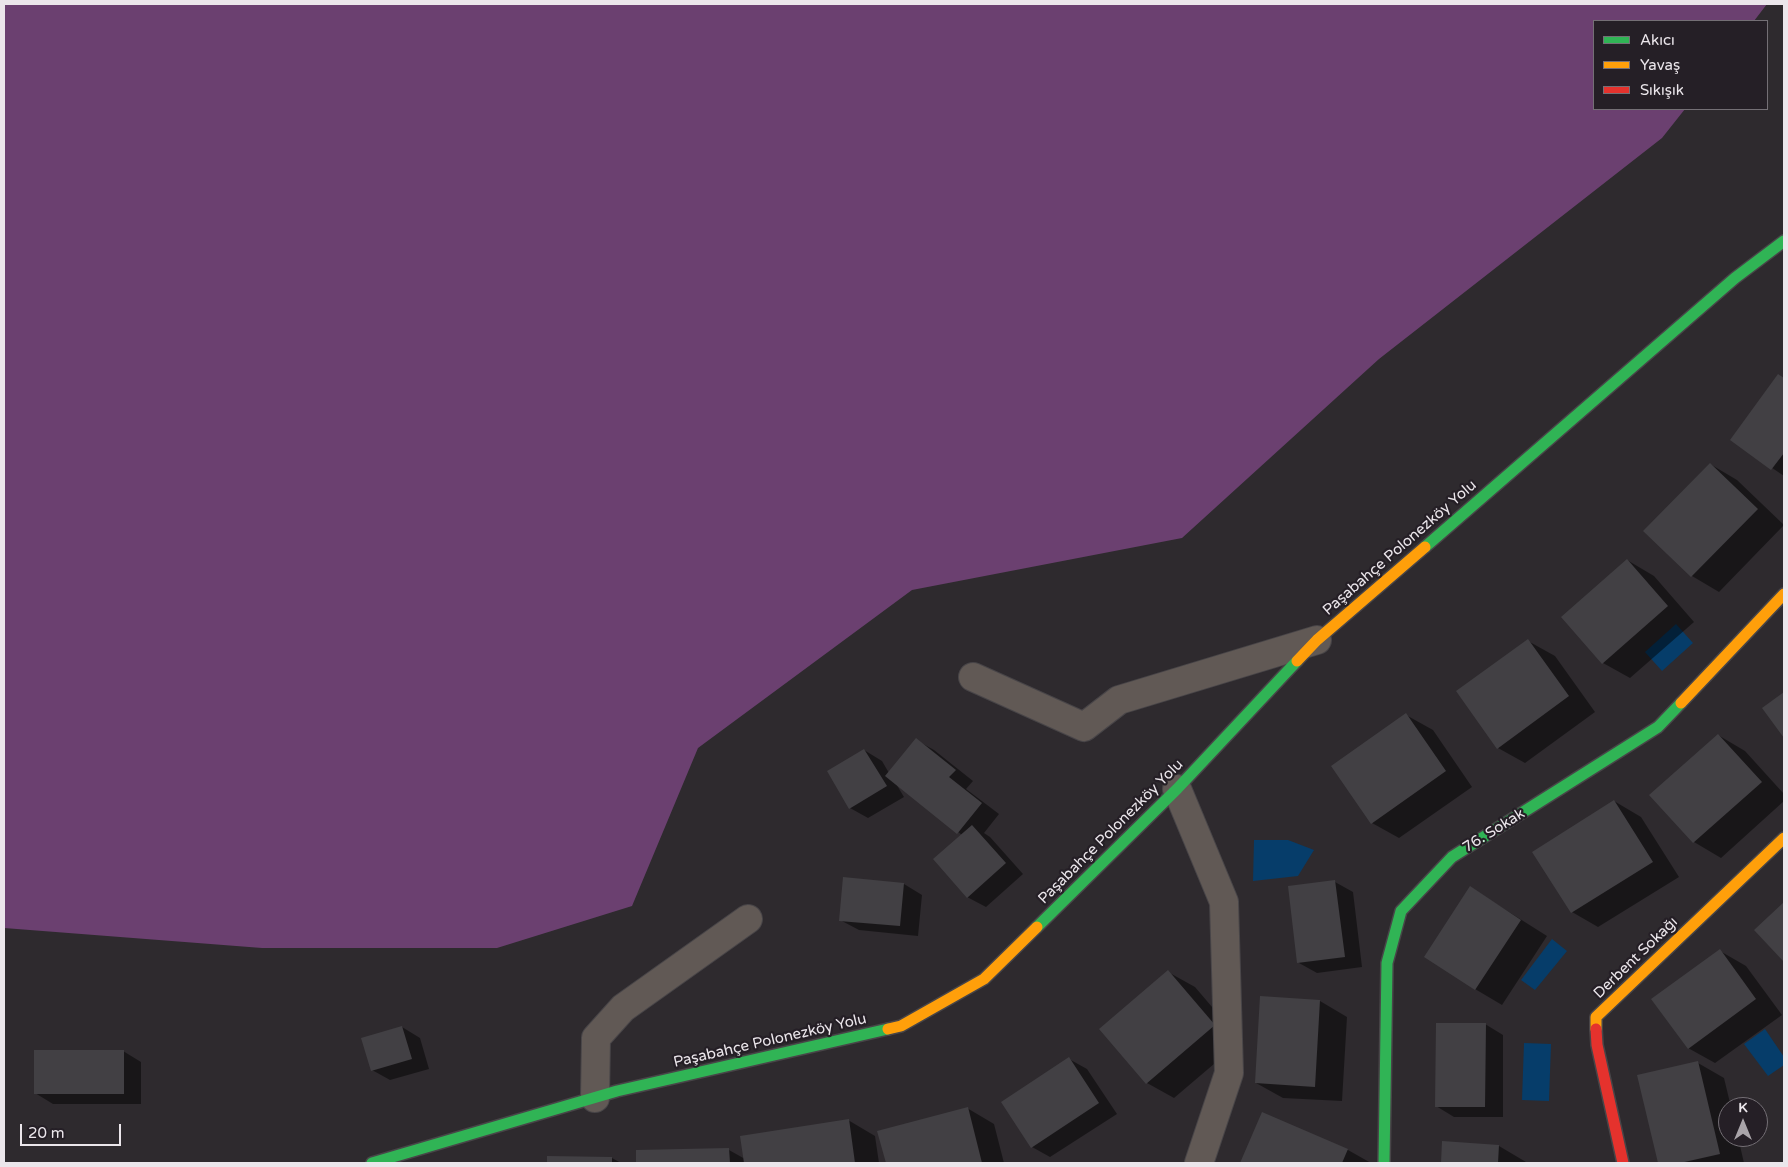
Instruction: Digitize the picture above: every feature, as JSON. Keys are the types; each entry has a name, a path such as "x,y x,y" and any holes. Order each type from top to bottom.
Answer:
{"main road":[{"path":"1735,278 1781,236"},
{"path":"1735,278 1784,252"},
{"name":"Paşabahçe Polonezköy Yolu","path":"372,1163 626,1089 901,1026 984,979 1177,789 1316,640 1735,278"},
{"name":"76. Sokak","path":"1384,1163 1387,963 1401,911 1452,857 1658,727 1784,594"},
{"name":"Derbent Sokağı","path":"1623,1163 1597,1045 1596,1018 1784,838"}],"street":[{"path":"973,677 1084,727 1119,700 1316,640"},
{"path":"1177,789 1224,902 1228,1072 1199,1163"},
{"path":"595,1098 596,1038 623,1008 748,919"}],"shaded area":[{"path":"4,4 1767,4 1755,20 1593,20 1593,110 1684,110 1662,138 1379,359 1182,538 912,590 698,748 632,906 497,948 262,948 4,928"}],"water":[{"path":"1676,624 1693,643 1662,671 1645,652"},
{"path":"1254,840 1288,840 1314,850 1298,876 1253,881"},
{"path":"1552,939 1567,951 1535,990 1521,980"},
{"path":"1765,1029 1784,1057 1784,1065 1768,1076 1744,1044"},
{"path":"1524,1043 1551,1044 1549,1101 1522,1100"}],"building":[{"path":"1778,374 1784,378 1784,453 1771,470 1730,440"},
{"path":"1710,463 1758,509 1691,577 1643,531"},
{"path":"1627,559 1668,606 1602,664 1561,617"},
{"path":"1528,639 1569,696 1497,749 1456,691"},
{"path":"1784,692 1784,738 1762,708"},
{"path":"1406,713 1446,771 1371,824 1331,766"},
{"path":"1718,734 1762,782 1693,843 1649,795"},
{"path":"916,738 956,770 949,777 982,803 957,834 885,776"},
{"path":"864,749 887,786 849,809 827,771"},
{"path":"1614,800 1653,862 1571,913 1532,852"},
{"path":"972,825 1006,863 967,898 933,859"},
{"path":"843,877 904,883 900,926 839,921"},
{"path":"1335,880 1345,957 1297,963 1288,886"},
{"path":"1470,886 1521,920 1475,990 1424,957"},
{"path":"1784,902 1784,962 1754,930"},
{"path":"1720,949 1756,999 1688,1049 1651,999"},
{"path":"1168,970 1215,1025 1146,1084 1099,1029"},
{"path":"1260,996 1320,1000 1315,1087 1255,1083"},
{"path":"1436,1023 1486,1023 1485,1107 1435,1107"},
{"path":"402,1026 412,1059 371,1071 361,1038"},
{"path":"34,1050 124,1050 124,1094 34,1094"},
{"path":"1069,1057 1099,1103 1031,1148 1001,1102"},
{"path":"1698,1061 1720,1154 1680,1163 1658,1163 1637,1075"},
{"path":"968,1107 982,1163 886,1163 877,1131"},
{"path":"1262,1112 1348,1149 1342,1163 1240,1163"},
{"path":"849,1119 855,1163 744,1163 740,1136"},
{"path":"1442,1141 1499,1145 1498,1163 1441,1163"},
{"path":"729,1148 730,1163 636,1163 636,1150"},
{"path":"547,1156 612,1157 612,1163 547,1163"}],"traffic: fast":[{"path":"1425,547 1735,278 1784,241"},
{"path":"1037,927 1177,789 1297,661"},
{"path":"1384,1163 1387,963 1401,911 1452,857 1658,727 1681,703"},
{"path":"372,1163 617,1091 888,1029"}],"traffic: slow":[{"path":"1297,661 1317,640 1425,547"},
{"path":"1681,703 1784,594"},
{"path":"1596,1029 1596,1017 1784,838"},
{"path":"888,1029 901,1026 984,979 1037,927"}],"traffic: jam":[{"path":"1596,1029 1597,1045 1623,1163"}]}
